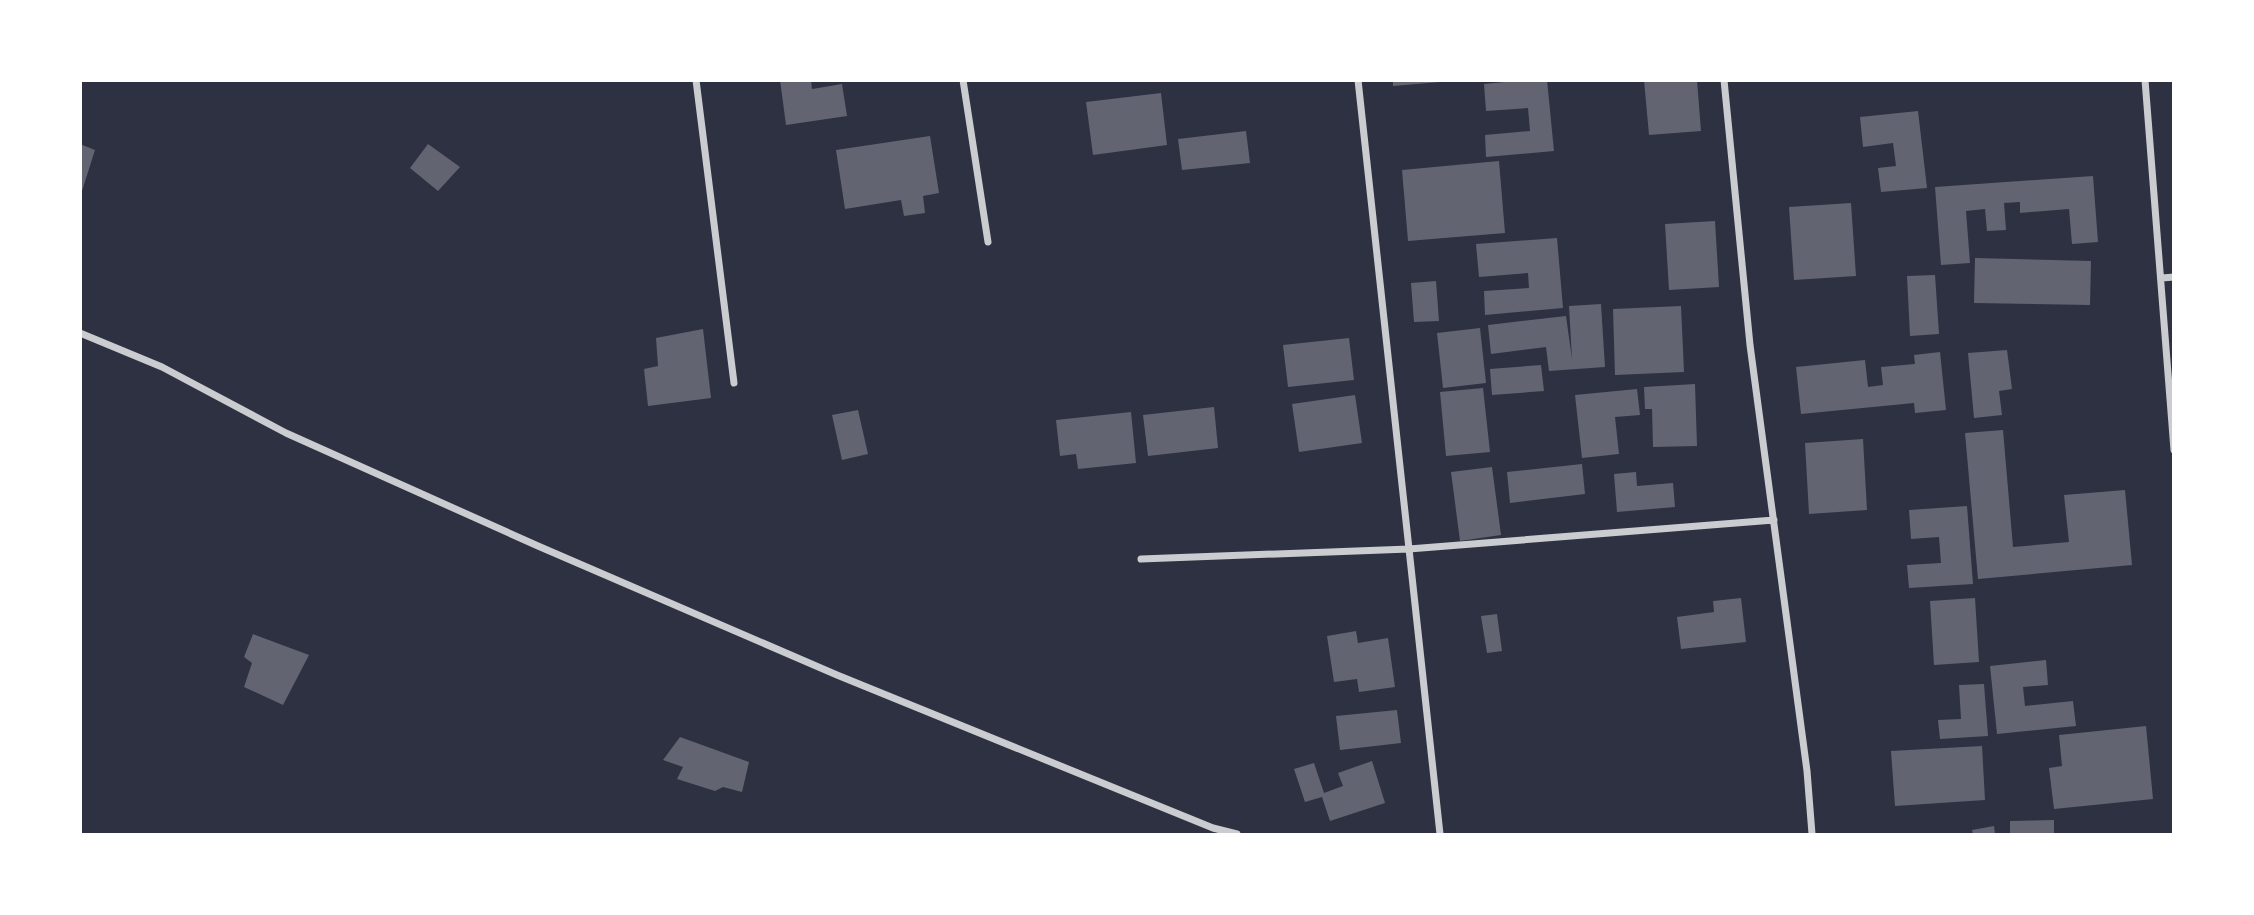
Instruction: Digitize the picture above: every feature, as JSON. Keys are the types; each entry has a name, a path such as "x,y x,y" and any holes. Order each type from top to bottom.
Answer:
{"street":[{"path":"696,80 734,383"},
{"path":"963,80 988,242"},
{"path":"1358,80 1440,835"},
{"path":"1724,80 1750,345 1807,771 1812,835"},
{"path":"2146,80 2174,450"},
{"path":"2162,278 2174,277"},
{"path":"80,333 162,367 286,433 538,546 837,675 1213,828 1237,835"},
{"path":"1141,559 1409,549 1774,520"}],"building":[{"path":"780,80 811,80 812,89 842,84 847,116 786,125"},
{"path":"1393,80 1440,80 1440,82 1393,86"},
{"path":"1547,80 1554,151 1486,157 1485,135 1530,131 1528,108 1486,111 1484,84"},
{"path":"1644,80 1697,80 1701,131 1649,135"},
{"path":"1161,93 1167,145 1093,155 1086,102"},
{"path":"1918,111 1927,188 1881,192 1878,168 1896,166 1893,143 1863,147 1860,117"},
{"path":"1246,131 1250,163 1182,170 1178,139"},
{"path":"930,136 939,193 923,196 925,213 904,216 901,200 845,209 836,150"},
{"path":"80,144 95,150 81,194 80,194"},
{"path":"428,144 460,167 438,191 410,168"},
{"path":"1499,161 1505,233 1408,241 1402,170"},
{"path":"2093,176 2098,242 2072,244 2069,209 2020,213 2020,202 2004,203 2006,230 1987,231 1985,209 1966,211 1970,263 1941,265 1935,187"},
{"path":"1851,203 1856,276 1794,280 1789,207"},
{"path":"1715,221 1719,287 1669,290 1665,224"},
{"path":"1557,238 1563,308 1485,315 1484,291 1529,288 1528,273 1479,277 1476,244"},
{"path":"1975,258 2091,261 2090,305 1974,303"},
{"path":"1935,275 1939,334 1910,336 1907,276"},
{"path":"1436,281 1439,321 1414,322 1411,283"},
{"path":"1601,304 1605,367 1549,371 1546,347 1491,354 1488,325 1566,316 1572,359 1569,306"},
{"path":"1681,306 1684,372 1615,375 1613,309"},
{"path":"1480,328 1486,383 1443,388 1437,333"},
{"path":"703,329 711,398 648,406 644,369 658,366 656,338"},
{"path":"1349,338 1354,380 1288,387 1283,345"},
{"path":"2007,350 2012,389 1999,391 2002,415 1974,418 1968,353"},
{"path":"1940,352 1946,410 1915,413 1914,403 1801,414 1796,367 1865,360 1868,387 1883,385 1881,367 1915,364 1914,355"},
{"path":"1541,365 1544,391 1492,395 1490,369"},
{"path":"1695,384 1697,446 1653,447 1652,409 1645,409 1644,387"},
{"path":"1483,388 1490,452 1446,456 1440,392"},
{"path":"1637,389 1640,415 1615,417 1619,454 1582,458 1575,395"},
{"path":"1355,395 1362,443 1299,452 1292,404"},
{"path":"1214,407 1218,448 1148,456 1143,415"},
{"path":"858,410 868,454 842,460 832,415"},
{"path":"1131,412 1136,463 1078,469 1076,454 1060,456 1056,420"},
{"path":"2003,430 2013,547 2069,542 2064,495 2125,490 2132,565 1978,579 1965,433"},
{"path":"1863,439 1867,510 1809,514 1805,443"},
{"path":"1582,464 1585,494 1510,503 1507,472"},
{"path":"1492,467 1501,535 1460,541 1451,472"},
{"path":"1636,472 1637,486 1673,483 1675,507 1617,512 1614,474"},
{"path":"1967,506 1973,584 1909,588 1907,565 1941,563 1939,537 1911,539 1909,510"},
{"path":"1741,598 1746,642 1681,649 1677,617 1714,612 1713,601"},
{"path":"1975,598 1979,662 1934,665 1930,601"},
{"path":"1497,614 1502,651 1487,653 1481,616"},
{"path":"1356,631 1358,643 1388,638 1395,687 1359,692 1357,679 1334,682 1327,636"},
{"path":"253,634 309,655 283,705 244,687 252,663 244,657"},
{"path":"2046,660 2048,685 2023,687 2025,706 2073,701 2076,726 1997,734 1990,666"},
{"path":"1984,684 1988,736 1940,739 1938,720 1961,719 1959,685"},
{"path":"1397,710 1401,743 1340,750 1336,716"},
{"path":"2146,726 2153,799 2054,809 2049,768 2062,766 2059,735"},
{"path":"680,737 749,762 742,792 723,787 715,791 677,779 683,767 663,760"},
{"path":"1982,746 1985,800 1895,806 1891,751"},
{"path":"1372,761 1385,803 1330,821 1322,797 1305,802 1294,769 1314,763 1324,793 1343,786 1338,773"},
{"path":"2054,820 2054,834 2010,834 2010,821"},
{"path":"1994,826 1995,834 1973,834 1972,830"}]}
